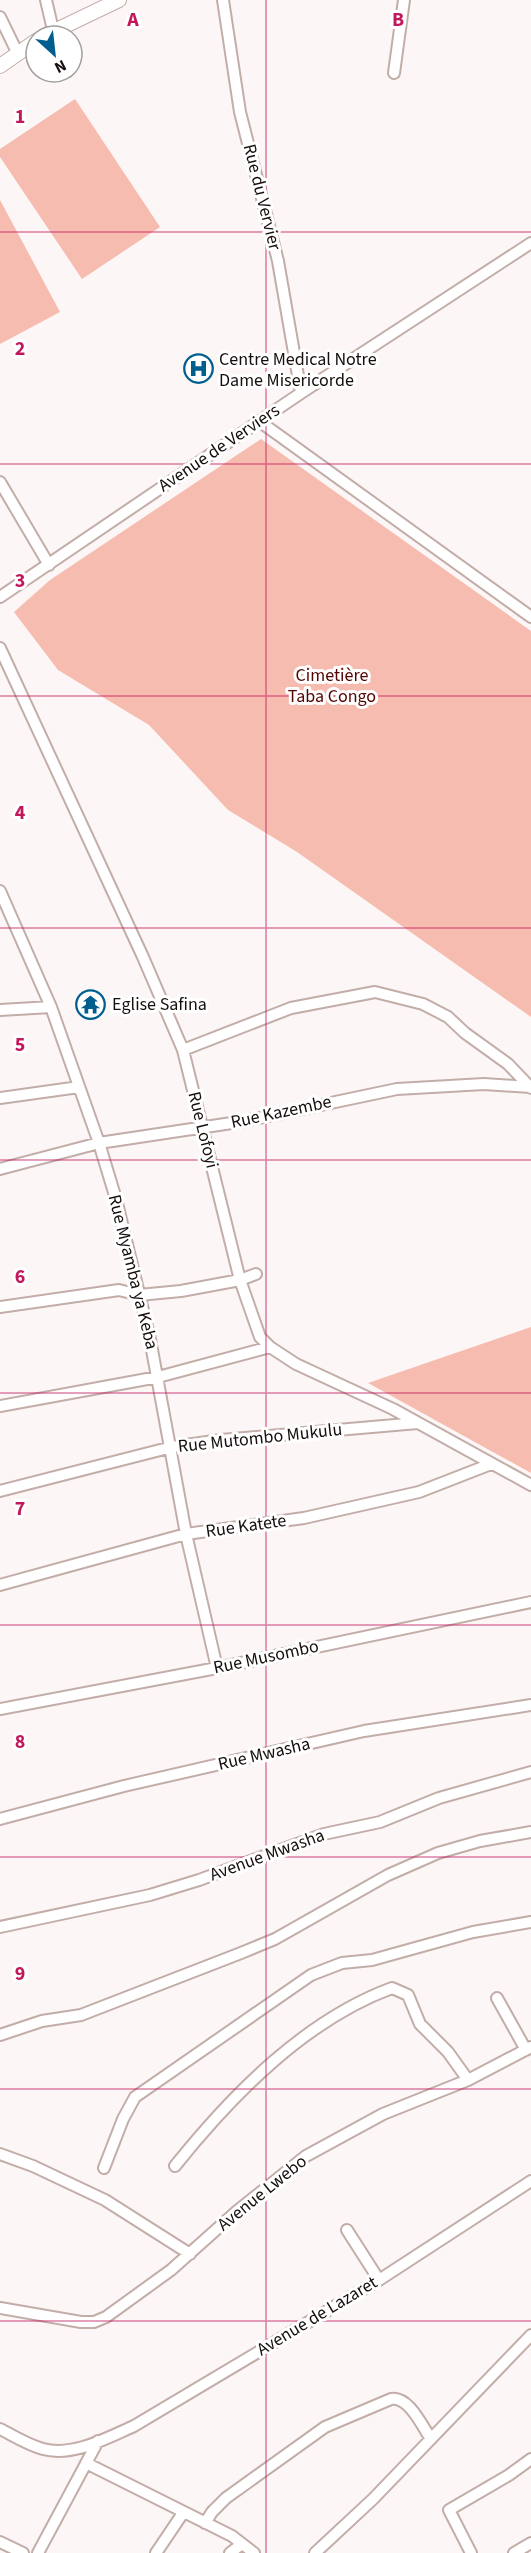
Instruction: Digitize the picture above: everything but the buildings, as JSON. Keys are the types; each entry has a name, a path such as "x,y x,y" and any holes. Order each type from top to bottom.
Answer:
{"main road":[{"path":"67,24 117,0"},
{"path":"0,66 24,50"}],"street":[{"path":"45,0 47,24"},
{"name":"Rue du Vervier","path":"223,0 240,112 278,261 300,393"},
{"path":"394,73 404,0"},
{"path":"0,17 18,54"},
{"name":"Avenue de Verviers","path":"0,597 300,393 531,243"},
{"path":"259,421 531,617"},
{"path":"0,482 49,565"},
{"name":"Rue Lofoyi","path":"0,648 143,957 183,1050 240,1280 256,1328 270,1347 316,1374 418,1423 531,1485"},
{"name":"Rue Myamba ya Keba","path":"0,891 51,1007 99,1143 158,1377 186,1534 217,1668"},
{"path":"183,1050 291,1008 375,992 423,1004 448,1017 465,1033 508,1064 531,1087"},
{"path":"0,1010 51,1007"},
{"name":"Rue Kazembe","path":"0,1169 99,1143 202,1128 397,1089 492,1084 531,1087"},
{"path":"0,1098 79,1087"},
{"path":"0,1307 119,1290 139,1295 181,1291 240,1280 256,1274"},
{"path":"0,1406 158,1377 270,1347"},
{"name":"Rue Mutombo Mukulu","path":"0,1491 172,1447 221,1440 418,1423"},
{"name":"Rue Katete","path":"0,1585 186,1534 304,1518 419,1492 491,1464"},
{"name":"Rue Musombo","path":"0,1708 217,1668 531,1602"},
{"name":"Rue Mwasha","path":"0,1819 124,1786 364,1731 531,1704"},
{"name":"Avenue Mwasha","path":"0,1928 150,1895 199,1880 324,1834 373,1824 439,1798 531,1772"},
{"path":"0,2035 42,2021 81,2015 241,1953 291,1930 388,1875 438,1853 480,1841 531,1832"},
{"path":"104,2168 123,2119 135,2097 311,1975 342,1963 372,1960 473,1932 531,1922"},
{"path":"175,2166 205,2128 253,2080 313,2030 335,2015 392,1988 408,1995 420,2024 448,2052 468,2080"},
{"path":"497,1998 528,2049"},
{"name":"Avenue Lwebo","path":"0,2308 73,2321 94,2322 117,2310 190,2254 236,2212 306,2156 382,2114 468,2080 528,2049"},
{"path":"0,2154 33,2166 105,2200 190,2254"},
{"name":"Avenue de Lazaret","path":"0,2429 43,2449 61,2451 98,2441 134,2426 379,2280 531,2181"},
{"path":"347,2230 379,2280"},
{"path":"315,2553 373,2499 531,2335"},
{"path":"205,2523 226,2498 325,2427 392,2399 398,2398 405,2402 431,2439"},
{"path":"38,2553 98,2441"},
{"path":"471,2553 449,2510 509,2475 531,2459"},
{"path":"86,2463 232,2536 254,2553"},
{"path":"156,2553 183,2513"},
{"path":"0,2542 23,2553"},
{"path":"514,2553 531,2543"},
{"path":"230,2553 242,2544"}],"green space":[{"path":"75,99 160,227 82,279 0,157 0,149"},
{"path":"0,200 60,312 0,344"},
{"name":"Cimetière Taba Congo","path":"261,439 531,631 531,1017 297,852 228,810 149,725 58,670 14,612 50,580"},
{"path":"531,1327 531,1473 368,1383"}],"place":[{"name":"Centre Medical Notre Dame Misericorde","path":"198,369"},
{"name":"Eglise Safina","path":"91,1004"}]}
